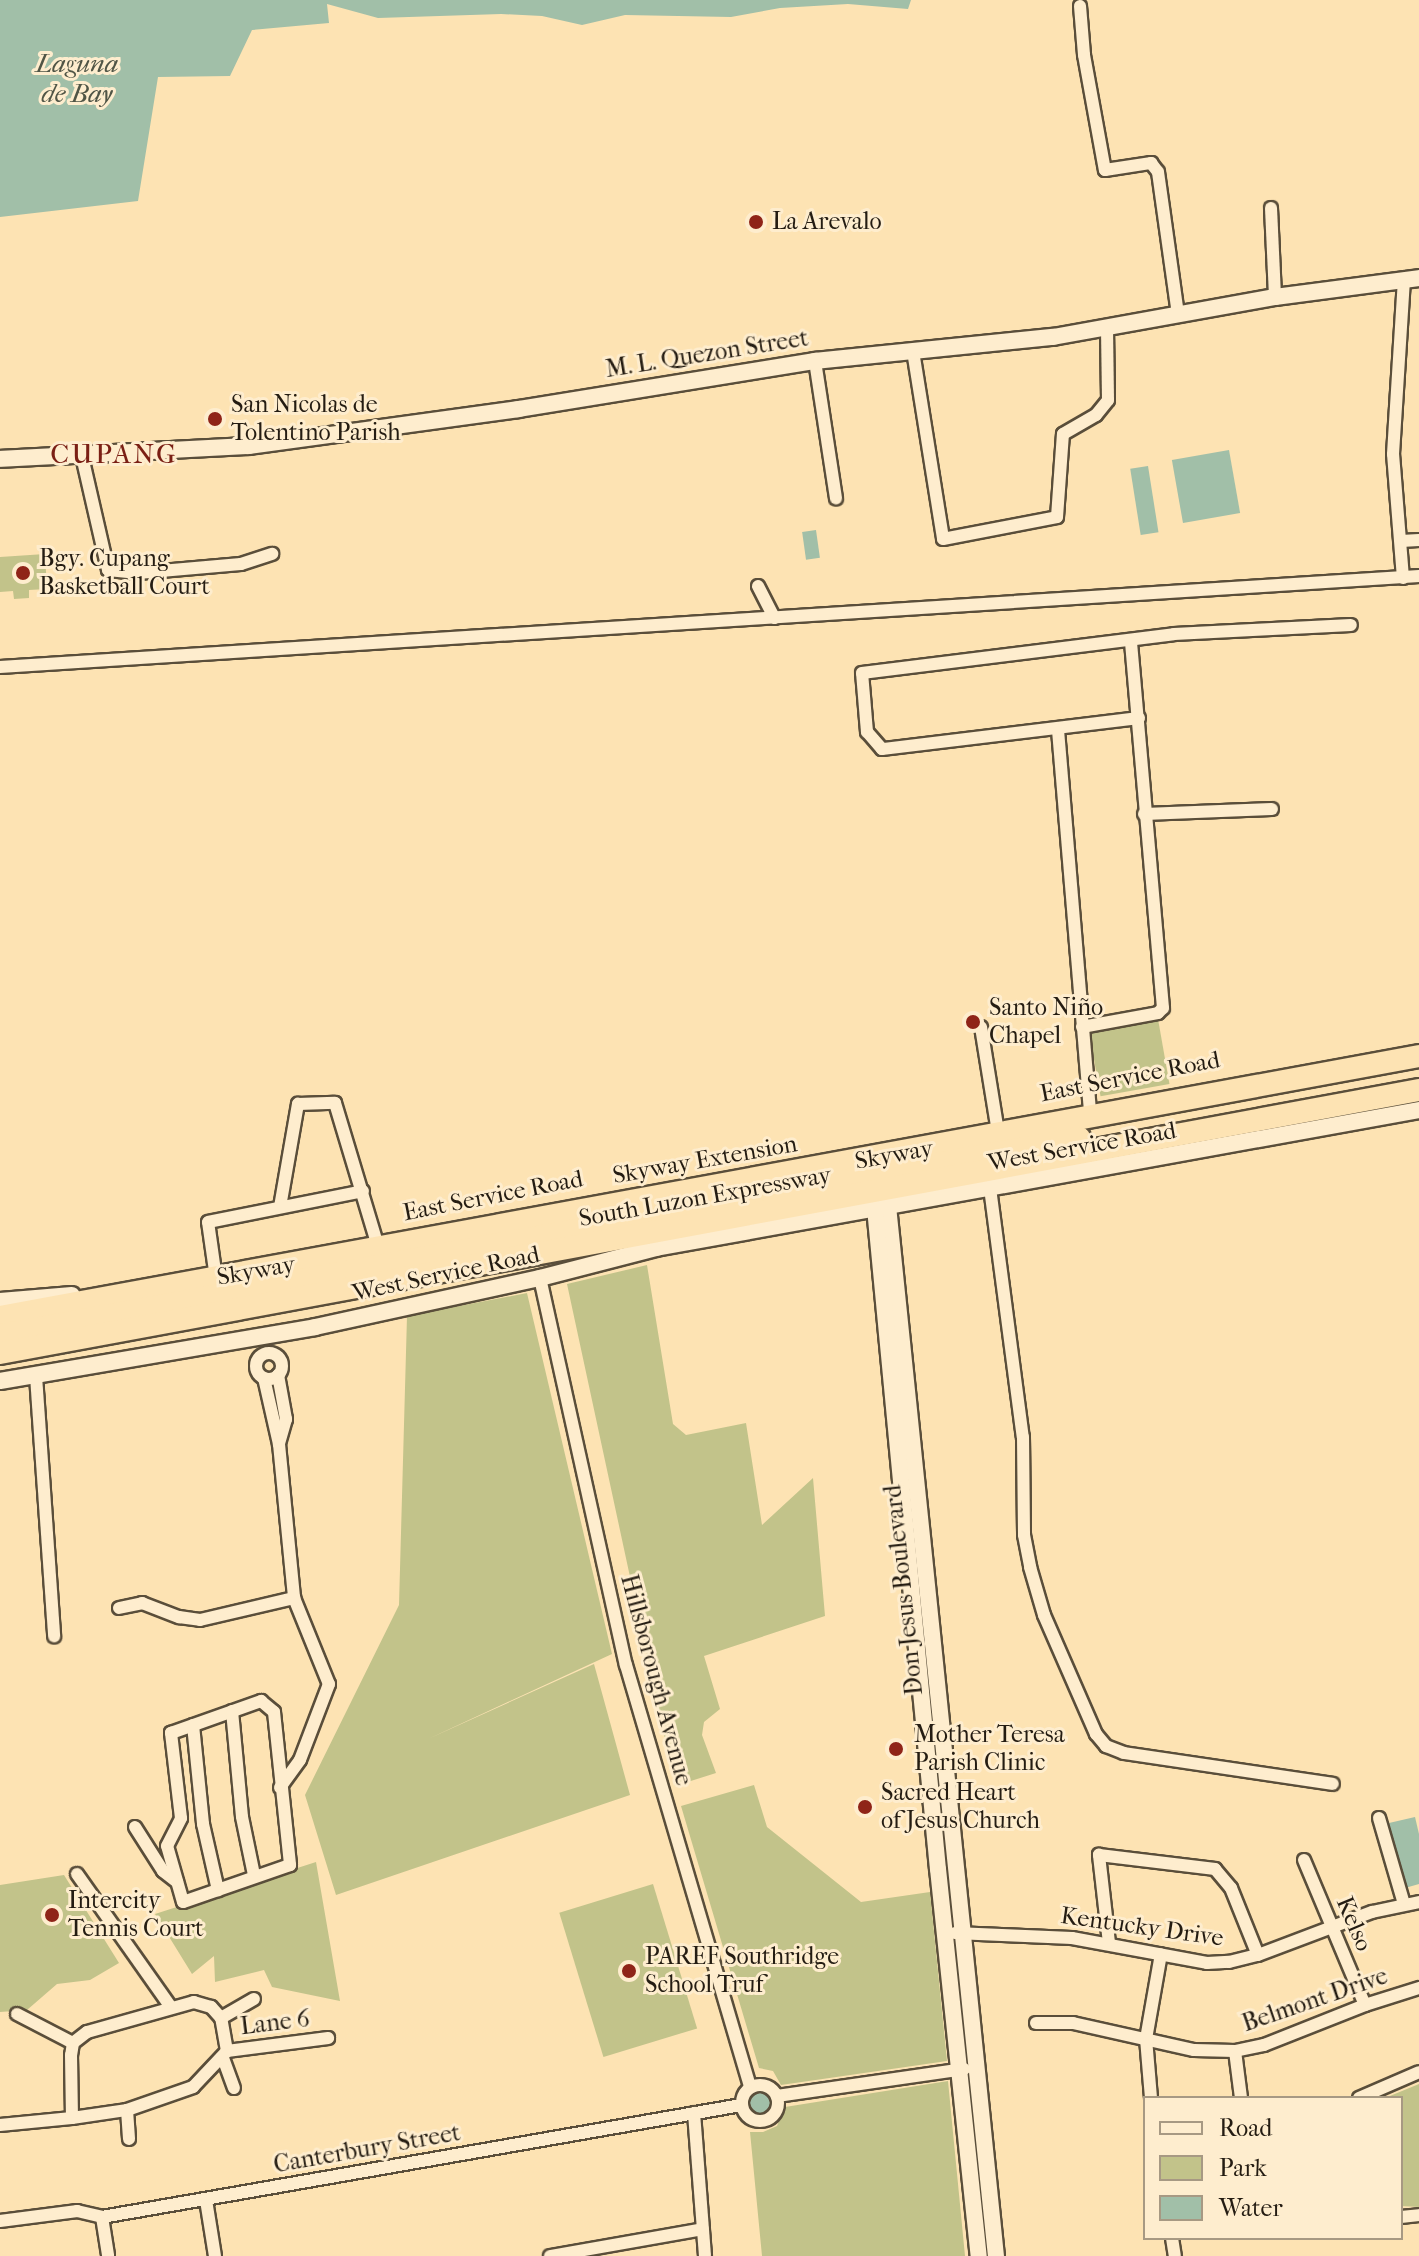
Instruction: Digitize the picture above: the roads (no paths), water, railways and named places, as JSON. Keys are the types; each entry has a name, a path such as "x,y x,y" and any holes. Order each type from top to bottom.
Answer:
{"highway":[{"name":"Skyway Extension","path":"0,1317 1419,1056"},
{"name":"South Luzon Expressway","path":"0,1325 1419,1067"},
{"name":"Skyway","path":"0,1335 1419,1076"},
{"name":"South Luzon Expressway","path":"0,1353 1419,1088"},
{"name":"Skyway","path":"0,1344 1419,1088"},
{"path":"0,1365 1419,1108"}],"main road":[{"name":"M. L. Quezon Street","path":"0,459 81,452 249,446 503,411 815,361 1053,337 1275,297 1412,279"},
{"name":"East Service Road","path":"0,1301 128,1288 1419,1049"},
{"name":"West Service Road","path":"0,1381 263,1336 540,1278 656,1248 1419,1108"},
{"name":"Don Jesus Boulevard","path":"882,1207 971,2017 968,2068 979,2256"},
{"name":"Don Jesus Boulevard","path":"905,1438 954,2019 968,2068 996,2256"},
{"path":"954,2019 971,2017"}],"street":[{"path":"1080,6 1084,55 1105,170 1151,163 1158,172 1178,315"},
{"path":"1271,208 1275,297"},
{"path":"1403,578 1393,454 1412,279"},
{"path":"913,351 943,539 1057,517 1063,434 1096,415 1108,400 1107,327"},
{"path":"815,361 836,498"},
{"path":"81,452 108,570 138,573 241,564 272,554"},
{"path":"1401,541 1419,540"},
{"path":"0,667 1419,576"},
{"path":"758,586 774,618"},
{"path":"1139,718 882,749 867,732 862,673 1231,630 1351,625"},
{"path":"1082,1027 1158,1013 1163,1009 1131,640"},
{"path":"1058,730 1090,1109"},
{"path":"1144,814 1272,809"},
{"path":"981,1027 997,1126"},
{"path":"280,1207 298,1104 335,1103 377,1243"},
{"path":"990,1188 1023,1437 1024,1535 1030,1567 1044,1615 1096,1734 1106,1746 1124,1753 1333,1784"},
{"path":"215,1271 208,1222 363,1191"},
{"name":"Hillsborough Avenue","path":"540,1278 626,1665 750,2087"},
{"path":"263,1336 267,1354"},
{"path":"267,1354 258,1360 256,1367 264,1378 279,1444 294,1598 329,1684 300,1760 280,1788"},
{"path":"267,1354 280,1360 279,1378 286,1419 279,1444"},
{"path":"36,1376 54,1636"},
{"path":"264,1378 279,1378"},
{"path":"119,1608 142,1603 179,1617 200,1620 294,1598"},
{"path":"261,1701 274,1712 290,1865 183,1902 167,1846 181,1818 171,1733 193,1725 261,1701"},
{"path":"232,1711 242,1817 254,1875"},
{"path":"193,1725 203,1824 218,1890"},
{"path":"280,1751 300,1760"},
{"path":"1379,1818 1404,1904"},
{"path":"135,1827 163,1871 177,1882"},
{"path":"150,1851 167,1846"},
{"path":"1109,1943 1099,1855 1215,1869 1231,1888 1258,1955"},
{"name":"Kelso","path":"1304,1860 1365,2005"},
{"path":"80,1878 170,2006"},
{"name":"Kentucky Drive","path":"945,1933 1028,1934 1109,1943 1207,1963 1258,1955 1331,1926 1419,1902"},
{"path":"1151,2096 1146,2039 1161,1954"},
{"name":"Belmont Drive","path":"1036,2023 1073,2023 1194,2050 1235,2051 1289,2036 1365,2005 1419,1988"},
{"path":"221,2018 254,1999"},
{"path":"73,2043 87,2032 170,2006 203,2003 221,2018 225,2054 234,2088"},
{"path":"17,2014 73,2043"},
{"name":"Lane 6","path":"225,2054 328,2038"},
{"path":"72,2118 73,2043"},
{"path":"1235,2051 1241,2096"},
{"path":"0,2125 127,2110 193,2087 225,2054"},
{"path":"777,2096 968,2068"},
{"path":"1364,2096 1419,2072"},
{"path":"769,2086 777,2096 778,2109 764,2121 747,2116 741,2105 750,2087 769,2086"},
{"name":"Canterbury Street","path":"0,2221 77,2211 102,2217 741,2105"},
{"path":"127,2110 129,2139"},
{"path":"694,2113 705,2256"},
{"path":"206,2200 215,2256"},
{"path":"102,2217 108,2256"},
{"path":"550,2256 703,2229"}],"water":[{"name":"Laguna de Bay","path":"0,0 911,0 908,9 848,4 780,8 731,17 625,15 582,25 542,16 501,14 378,18 327,4 329,23 252,30 230,76 158,77 138,201 0,217"},
{"path":"1229,450 1240,513 1183,523 1172,460"},
{"path":"1148,466 1158,532 1141,535 1130,469"},
{"path":"816,530 820,558 806,560 802,532"},
{"path":"1415,1817 1419,1834 1419,1884 1405,1888 1389,1823"},
{"path":"760,2089 770,2093 774,2103 770,2113 760,2117 750,2113 746,2103 750,2093"}],"place":[{"name":"La Arevalo","path":"756,222"},
{"name":"San Nicolas de Tolentino Parish","path":"215,419"},
{"name":"Bgy. Cupang Basketball Court","path":"23,573"},
{"name":"Santo Niño Chapel","path":"973,1022"},
{"name":"Mother Teresa Parish Clinic","path":"896,1749"},
{"name":"Sacred Heart of Jesus Church","path":"865,1807"},
{"name":"Intercity Tennis Court","path":"52,1915"},
{"name":"PAREF Southridge School Truf","path":"629,1971"}],"district":[{"name":"CUPANG","path":"114,454"}]}
